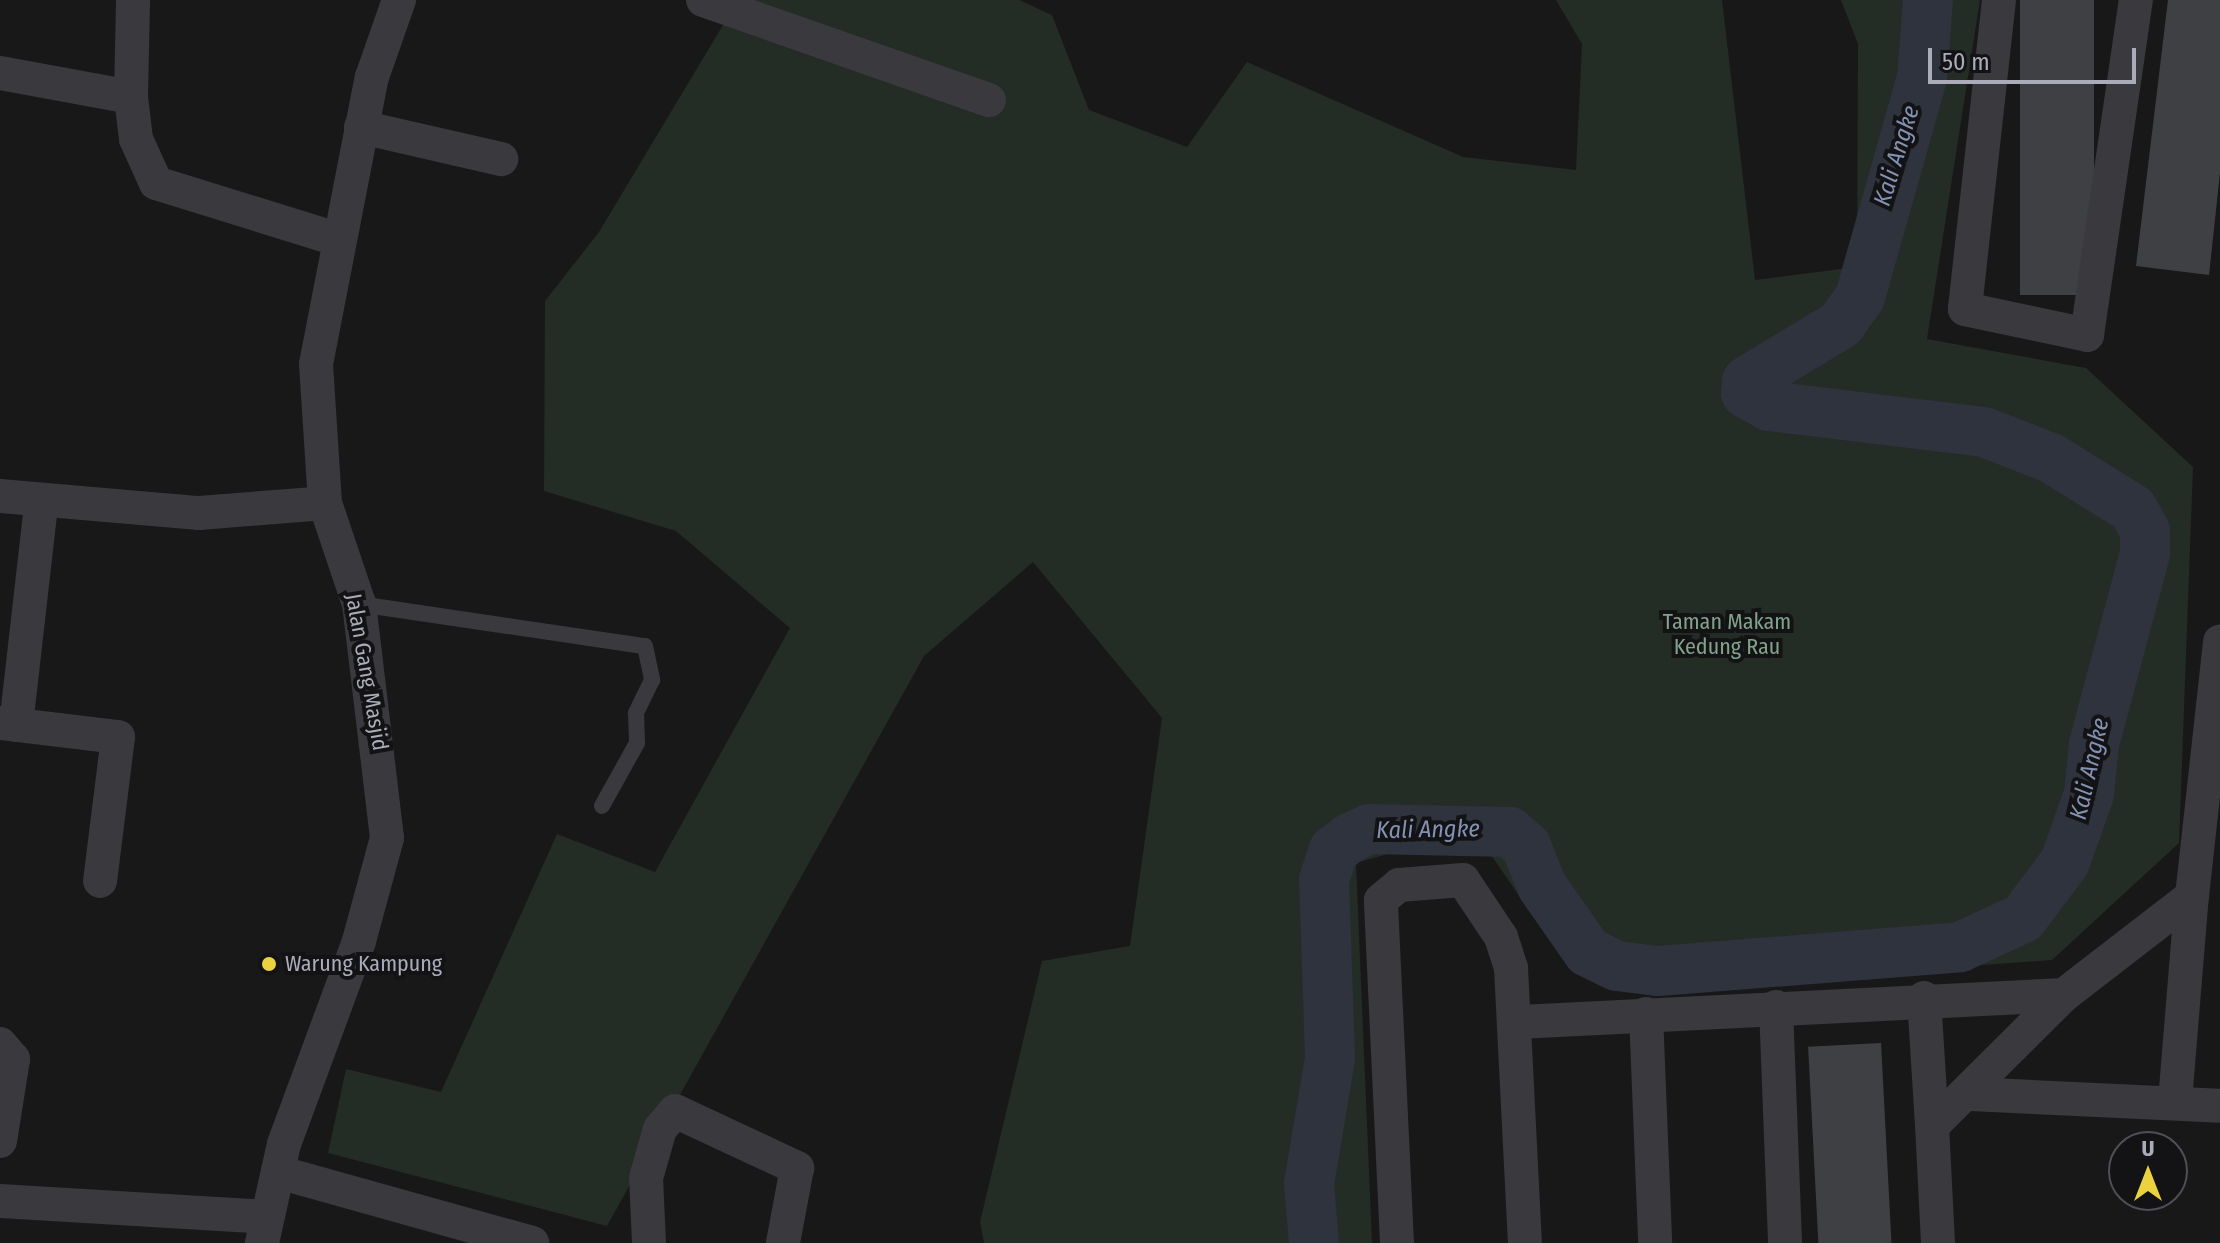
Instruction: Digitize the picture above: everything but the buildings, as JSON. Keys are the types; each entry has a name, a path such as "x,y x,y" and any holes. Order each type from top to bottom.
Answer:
{"street":[{"path":"133,0 131,97 136,139 156,183 337,239"},
{"name":"Jalan Gang Masjid","path":"265,1230 278,1172 387,838 359,604 325,503 316,364 337,239 361,127 399,0"},
{"path":"703,0 989,100"},
{"path":"1999,0 1965,309 2087,335 2136,0"},
{"path":"0,73 131,97"},
{"path":"361,127 501,159"},
{"path":"0,496 41,505 199,513 325,503"},
{"path":"41,505 8,724 118,737 100,881"},
{"path":"2175,1101 2192,896 2220,642"},
{"path":"1397,1243 1386,892 1399,885 1469,882 1507,951 1519,1022 1525,1243"},
{"path":"1932,1126 1970,1094 2064,995 2192,896"},
{"path":"1519,1022 1924,998 2064,995"},
{"path":"1924,998 1938,1243"},
{"path":"1776,1007 1785,1243"},
{"path":"1646,1014 1655,1243"},
{"path":"0,1044 13,1059 0,1141"},
{"path":"1970,1094 2175,1101 2220,1106"},
{"path":"649,1243 646,1178 660,1129 675,1111 797,1168 783,1243"},
{"path":"278,1172 532,1243"},
{"path":"0,1201 265,1230"}],"lane":[{"path":"359,604 645,646 652,680 636,713 637,743 602,806"}],"green space":[{"name":"Taman Makam Kedung Rau","path":"738,0 1019,0 1052,15 1089,110 1187,147 1247,62 1463,157 1576,170 1582,44 1556,0 1722,0 1755,280 1857,267 1858,44 1841,0 1980,0 1927,339 2086,368 2193,467 2179,843 2052,960 1663,988 1563,960 1474,830 1356,863 1372,1243 984,1243 980,1222 1042,961 1130,946 1162,718 1033,562 924,656 607,1226 328,1153 346,1069 441,1092 557,834 655,872 790,628 676,531 544,491 545,301 599,232"}],"waterway":[{"name":"Kali Angke","path":"1314,1243 1309,1184 1330,1058 1324,880 1334,850 1350,838 1369,829 1510,832 1526,846 1542,886 1588,952 1617,966 1658,971 1960,947 2023,918 2065,862 2089,794 2094,744 2145,553 2145,531 2133,509 2051,458 1984,432 1769,406 1746,393 1747,381 1841,324 1860,297 1922,78 1928,0"}],"place":[{"name":"Warung Kampung","path":"269,964"}]}
